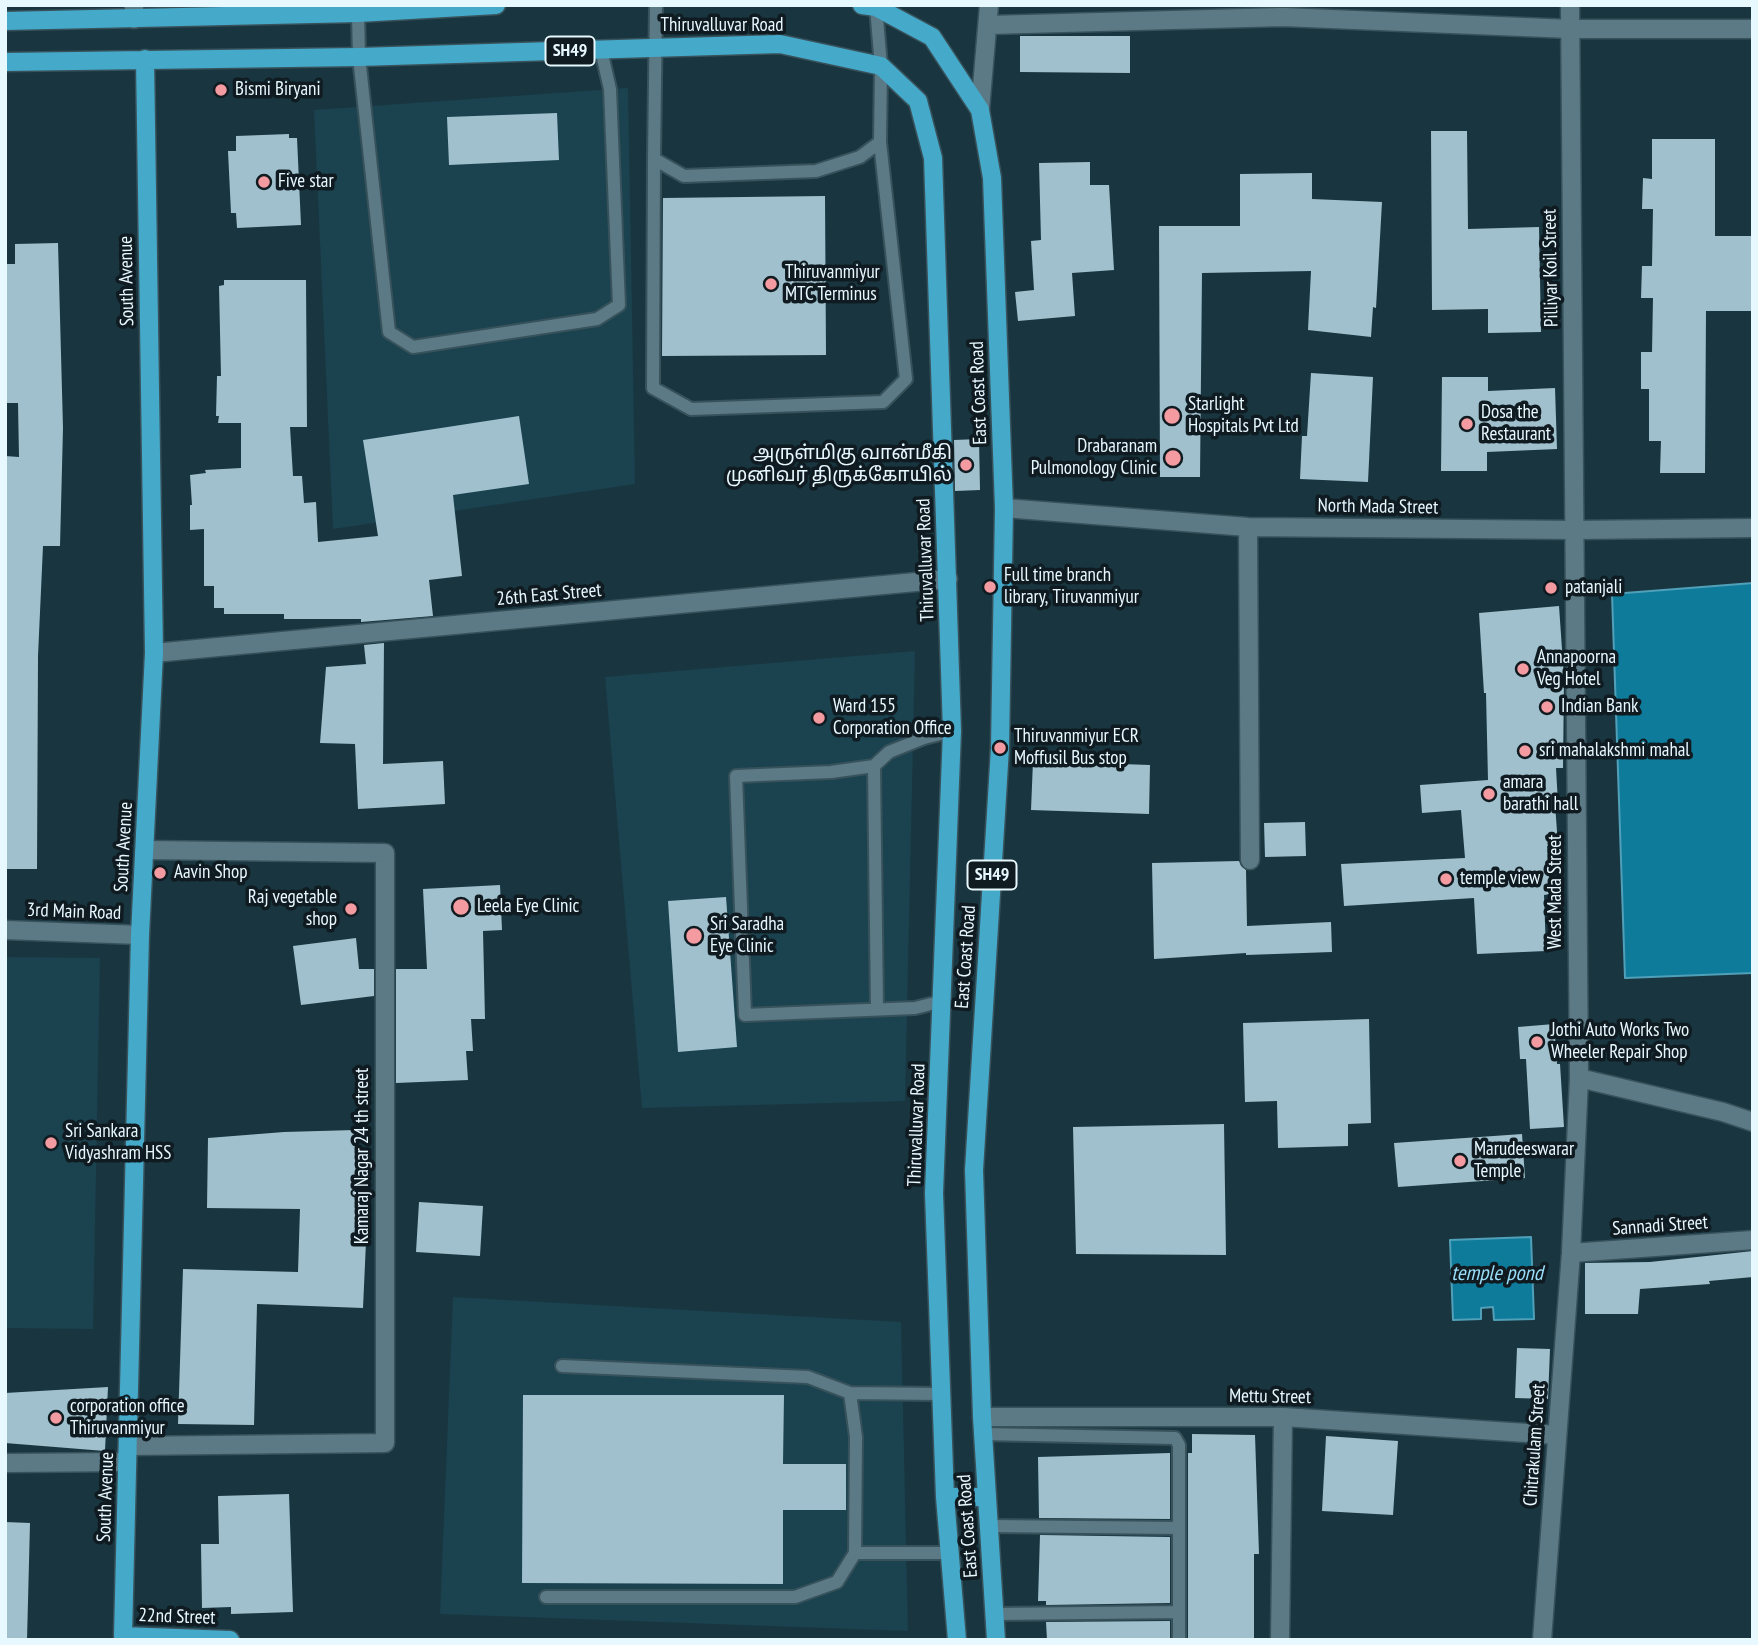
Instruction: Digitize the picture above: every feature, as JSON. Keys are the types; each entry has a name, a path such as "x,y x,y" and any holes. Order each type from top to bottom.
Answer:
{"main road":[{"path":"5,21 134,12 358,13 393,8 496,5"},
{"name":"SH49","path":"869,6 932,37 980,110"},
{"name":"Thiruvalluvar Road","path":"145,59 359,57 780,44 881,66 918,101 933,158 952,731 934,1193 945,1497 957,1640"},
{"name":"SH49","path":"5,62 145,59"},
{"name":"South Avenue","path":"123,1636 140,935 154,653 145,59"},
{"name":"East Coast Road","path":"980,110 992,178 1004,508 1000,748 974,1170 982,1426 996,1640"},
{"path":"945,1497 988,1497"},
{"name":"22nd Street","path":"123,1636 230,1640"}],"street":[{"path":"980,110 989,5"},
{"name":"Pilliyar Koil Street","path":"1570,5 1574,530"},
{"path":"989,25 1283,17 1570,29 1753,29"},
{"name":"North Mada Street","path":"1004,508 1248,527 1574,530 1753,528"},
{"path":"1248,527 1250,860"},
{"name":"West Mada Street","path":"1571,1253 1579,1078 1574,530"},
{"name":"26th East Street","path":"154,653 948,579"},
{"name":"Kamaraj Nagar 24 th street","path":"128,1454 385,1443 385,853 145,850"},
{"name":"3rd Main Road","path":"5,930 140,935"},
{"path":"1579,1078 1723,1112 1753,1122"},
{"name":"Sannadi Street","path":"1571,1253 1753,1240"},
{"name":"Chitrakulam Street","path":"1542,1640 1571,1253"},
{"path":"1280,1640 1283,1417"},
{"name":"Mettu Street","path":"982,1426 1283,1417 1558,1435"},
{"path":"5,1463 128,1454"}],"lane":[{"path":"656,5 653,388 691,409 883,402 906,379 880,142 881,66 869,6"},
{"path":"358,13 359,57 389,332 413,348 597,319 619,305 610,89 601,50"},
{"path":"654,159 684,176 816,171 860,157 880,142"},
{"path":"943,1001 915,1008 745,1015 736,776 831,772 874,766 889,752 923,738 952,731"},
{"path":"874,766 877,1009"},
{"path":"562,1366 808,1377 850,1393 941,1394"},
{"path":"546,1597 795,1597 837,1582 855,1553 856,1437 850,1393"},
{"path":"982,1426 1175,1438 1179,1445 1179,1640"},
{"path":"989,1526 1179,1528"},
{"path":"855,1553 950,1553"},
{"path":"995,1614 1179,1612"}],"shaded area":[{"path":"628,88 635,484 333,529 314,110"},
{"path":"915,651 905,1101 642,1108 605,677"},
{"name":"Sri Sankara Vidyashram HSS","path":"5,957 100,958 93,1329 5,1328"},
{"path":"453,1297 901,1322 908,1631 440,1614"}],"water":[{"path":"1753,583 1753,973 1625,978 1612,594"},
{"name":"temple pond","path":"1531,1237 1534,1319 1494,1320 1493,1307 1481,1308 1481,1319 1453,1320 1450,1240"}],"building":[{"path":"1020,36 1130,36 1130,73 1020,72"},
{"path":"557,113 559,160 449,165 447,117"},
{"path":"1431,131 1467,131 1468,229 1539,227 1541,332 1488,333 1488,309 1432,310"},
{"name":"Five star","path":"289,134 289,138 297,138 301,225 237,228 236,213 231,213 228,151 236,151 236,136"},
{"path":"1652,139 1715,139 1715,236 1753,236 1753,311 1706,311 1705,473 1660,473 1661,441 1649,441 1649,389 1641,389 1641,352 1652,352 1653,298 1641,298 1642,266 1652,266 1653,209 1642,209 1643,178 1652,179"},
{"path":"1090,162 1090,185 1109,185 1114,270 1072,273 1075,316 1018,321 1015,292 1034,290 1031,241 1041,240 1039,163"},
{"path":"1312,173 1312,199 1382,202 1376,308 1373,307 1371,337 1308,330 1311,271 1202,273 1200,477 1160,477 1159,226 1240,226 1240,174"},
{"path":"825,196 826,355 662,356 663,198"},
{"path":"58,243 63,428 60,546 43,546 38,656 37,869 5,869 5,456 19,457 18,403 5,403 5,264 15,264 15,244"},
{"path":"224,280 306,280 307,427 290,427 293,476 302,476 304,503 316,502 318,542 378,536 363,440 519,416 529,484 453,495 462,576 429,580 433,616 361,622 361,619 284,619 284,614 224,614 224,608 214,608 214,586 204,586 204,529 190,530 190,475 206,473 205,470 241,468 241,423 218,423 219,416 216,416 217,376 221,376 219,286 224,285"},
{"path":"1311,373 1373,377 1368,482 1300,479 1302,436 1307,436"},
{"path":"1442,377 1488,377 1488,391 1555,388 1557,449 1487,452 1487,471 1441,471"},
{"name":"அருள்மிகு வான்மீகி முனிவர் திருக்கோயில்","path":"979,439 980,490 955,491 954,440"},
{"path":"1559,606 1564,678 1563,768 1556,768 1558,845 1547,846 1550,894 1544,895 1546,951 1477,954 1474,898 1344,906 1341,864 1465,858 1461,810 1422,813 1420,785 1488,780 1486,693 1479,613"},
{"path":"384,643 383,764 443,761 445,804 358,809 355,744 320,743 326,667 366,664 364,645"},
{"path":"1033,761 1150,765 1149,814 1031,810"},
{"path":"1305,822 1306,856 1265,857 1264,823"},
{"path":"1239,861 1246,870 1247,926 1331,922 1332,952 1246,953 1154,959 1152,863"},
{"path":"500,885 502,930 483,931 485,1019 471,1019 473,1051 466,1051 468,1080 396,1083 396,969 427,969 423,889"},
{"path":"726,897 737,1047 678,1052 668,901"},
{"path":"356,938 359,969 374,969 374,996 301,1005 293,946"},
{"path":"1369,1019 1371,1123 1348,1124 1348,1146 1278,1148 1277,1101 1245,1102 1243,1023"},
{"path":"1554,1024 1557,1064 1560,1064 1564,1127 1530,1129 1526,1059 1520,1059 1518,1027"},
{"path":"1224,1124 1226,1255 1076,1254 1073,1127"},
{"path":"355,1130 357,1185 366,1184 371,1241 366,1242 363,1308 257,1304 254,1425 178,1424 183,1269 298,1272 300,1209 207,1208 208,1138"},
{"name":"Marudeeswarar Temple","path":"1522,1134 1525,1178 1398,1187 1394,1143"},
{"path":"419,1202 483,1206 480,1256 416,1252"},
{"path":"1753,1251 1753,1277 1709,1281 1710,1284 1640,1289 1638,1314 1585,1314 1585,1263 1650,1262"},
{"path":"1517,1348 1550,1349 1548,1399 1515,1398"},
{"name":"corporation office Thiruvanmiyur","path":"108,1387 105,1451 5,1443 5,1393"},
{"path":"523,1395 784,1395 783,1464 846,1464 846,1510 783,1510 783,1584 522,1583"},
{"path":"1192,1434 1255,1435 1259,1554 1254,1554 1254,1640 1188,1640 1188,1453 1192,1453"},
{"path":"1326,1436 1398,1441 1393,1515 1322,1511"},
{"path":"1170,1453 1170,1519 1039,1518 1038,1457"},
{"path":"289,1494 293,1612 231,1614 231,1607 202,1608 201,1544 219,1544 218,1496"},
{"path":"5,1522 30,1523 27,1640 5,1640"},
{"path":"1040,1535 1170,1537 1170,1603 1046,1605 1046,1601 1038,1601"},
{"path":"1170,1621 1170,1640 1047,1640 1046,1622"}],"place":[{"name":"Bismi Biryani","path":"221,90"},
{"name":"Five star","path":"264,182"},
{"name":"Thiruvanmiyur MTC Terminus","path":"771,284"},
{"name":"Starlight Hospitals Pvt Ltd","path":"1172,416"},
{"name":"Dosa the Restaurant","path":"1467,424"},
{"name":"Drabaranam Pulmonology Clinic","path":"1173,458"},
{"name":"அருள்மிகு வான்மீகி முனிவர் திருக்கோயில்","path":"966,465"},
{"name":"Full time branch library, Tiruvanmiyur","path":"990,587"},
{"name":"patanjali","path":"1551,588"},
{"name":"Annapoorna Veg Hotel","path":"1523,669"},
{"name":"Indian Bank","path":"1547,707"},
{"name":"Ward 155 Corporation Office","path":"819,718"},
{"name":"Thiruvanmiyur ECR Moffusil Bus stop","path":"1000,748"},
{"name":"sri mahalakshmi mahal","path":"1525,751"},
{"name":"amara barathi hall","path":"1489,794"},
{"name":"Aavin Shop","path":"160,873"},
{"name":"temple view","path":"1446,879"},
{"name":"Leela Eye Clinic","path":"461,907"},
{"name":"Raj vegetable shop","path":"351,909"},
{"name":"Sri Saradha Eye Clinic","path":"694,936"},
{"name":"Jothi Auto Works Two Wheeler Repair Shop","path":"1537,1042"},
{"name":"Sri Sankara Vidyashram HSS","path":"51,1143"},
{"name":"Marudeeswarar Temple","path":"1460,1161"},
{"name":"corporation office Thiruvanmiyur","path":"56,1418"}]}
